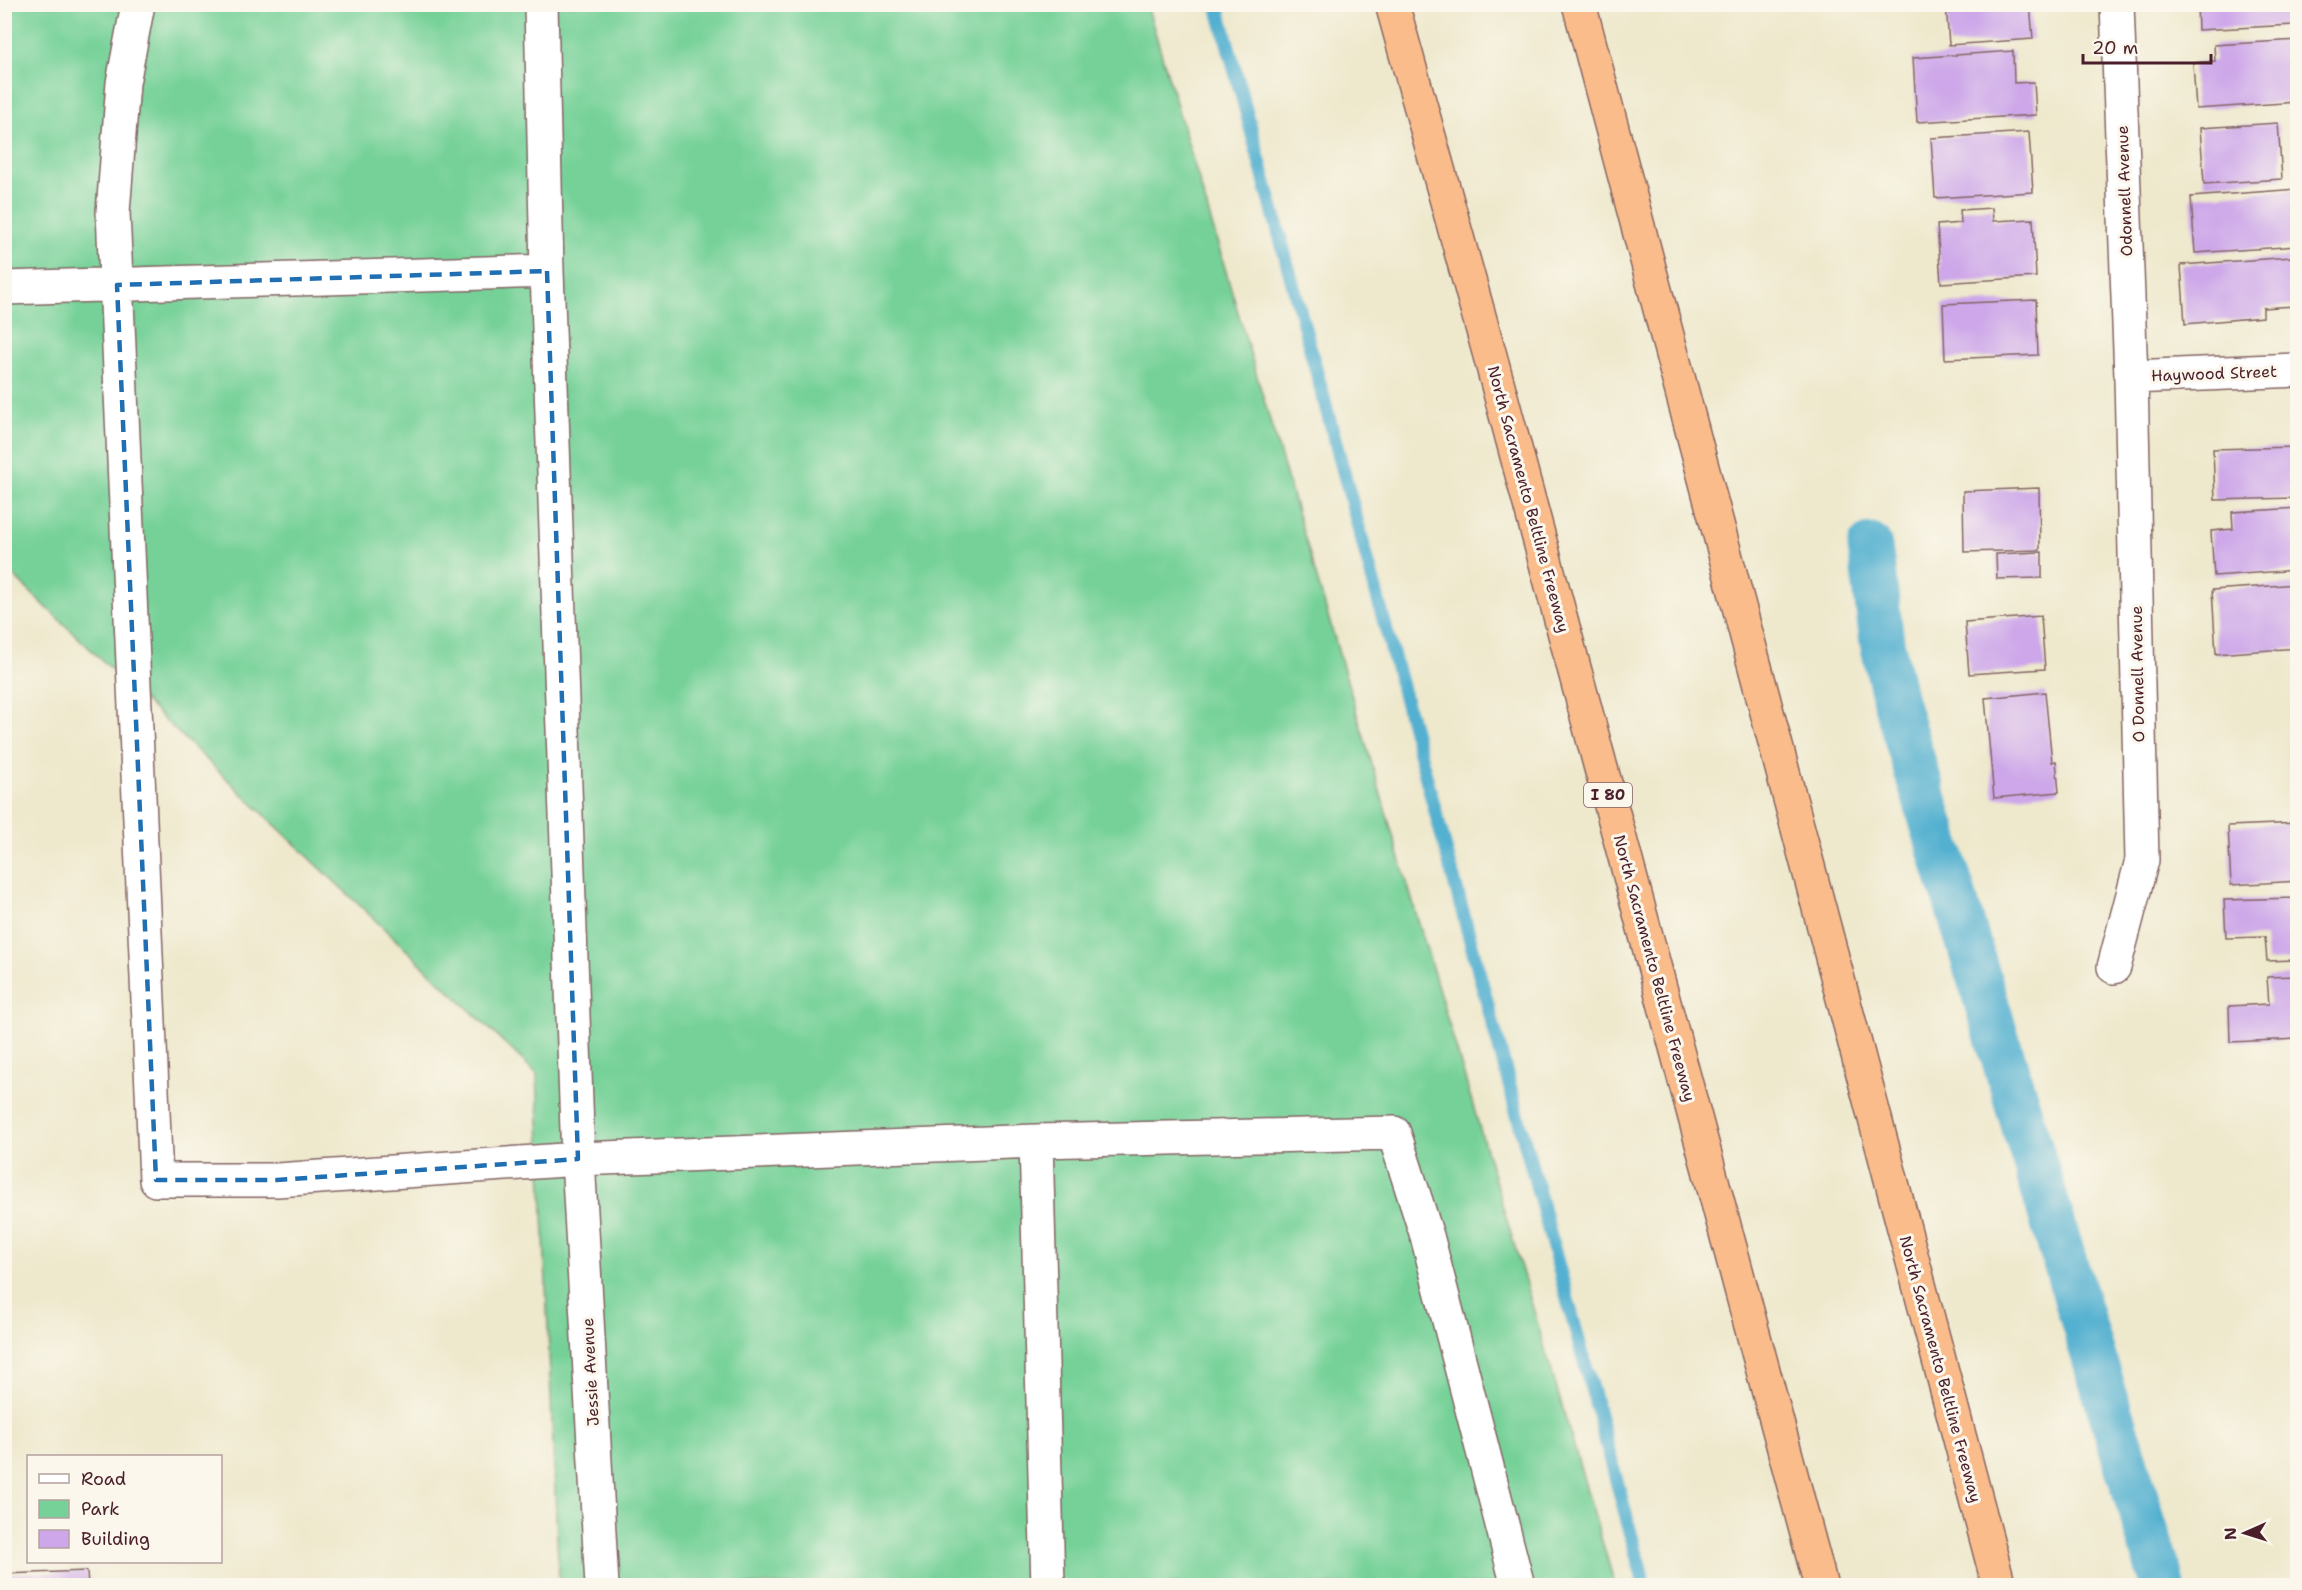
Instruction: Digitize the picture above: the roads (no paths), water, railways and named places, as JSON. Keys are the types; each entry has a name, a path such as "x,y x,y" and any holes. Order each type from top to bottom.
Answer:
{"highway":[{"name":"North Sacramento Beltline Freeway","path":"1392,4 1498,386 1821,1586"},
{"name":"North Sacramento Beltline Freeway","path":"1579,4 1999,1586"}],"street":[{"path":"138,4 123,84 113,212 156,1180 278,1180 578,1159 1036,1141 1394,1133 1427,1236 1518,1586"},
{"name":"Jessie Avenue","path":"541,4 547,271 578,1159 602,1586"},
{"name":"Odonnell Avenue","path":"2117,4 2131,377"},
{"path":"4,288 547,271"},
{"name":"Haywood Street","path":"2131,377 2298,370"},
{"name":"O Donnell Avenue","path":"2114,967 2142,860 2131,377"},
{"path":"1036,1141 1048,1586"}],"waterway":[{"path":"1217,4 1645,1586"},
{"path":"1870,546 1882,642 1895,701 2163,1586"}]}
